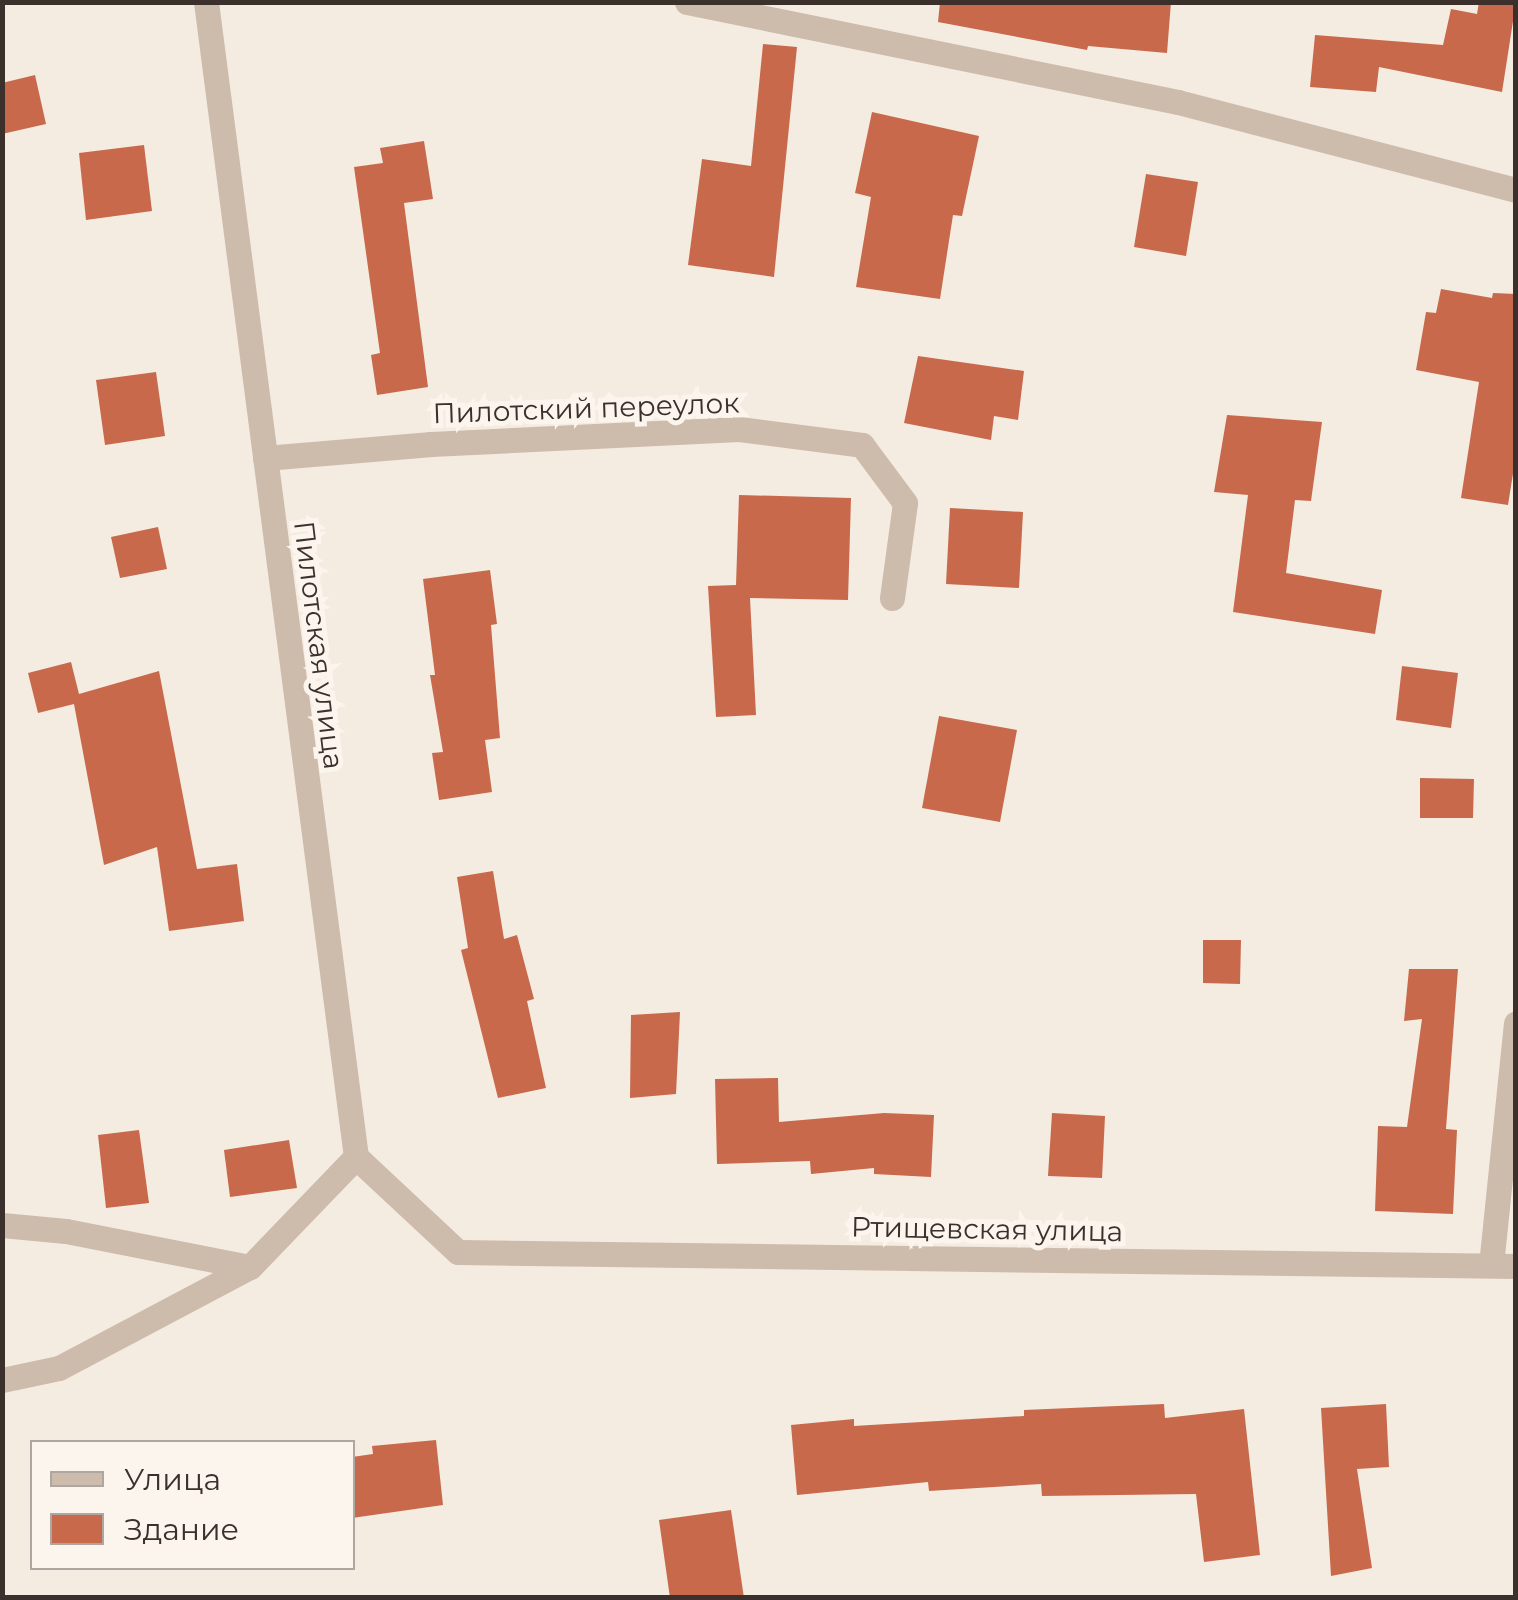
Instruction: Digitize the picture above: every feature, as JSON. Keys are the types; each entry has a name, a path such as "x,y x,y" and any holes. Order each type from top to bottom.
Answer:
{"street":[{"name":"Пилотская улица","path":"206,2 356,1157"},
{"path":"687,2 1178,102 1516,190"},
{"name":"Пилотский переулок","path":"265,458 431,444 739,429 862,445 905,503 892,598"},
{"path":"1503,1266 1516,1023"},
{"path":"2,1380 58,1368 250,1267 356,1157"},
{"name":"Ртищевская улица","path":"356,1157 458,1252 1503,1266"},
{"path":"2,1225 66,1231 250,1267"}],"building":[{"path":"940,2 1171,2 1167,53 1088,46 1087,50 938,22"},
{"path":"1479,2 1516,2 1502,92 1379,67 1376,92 1310,87 1315,35 1443,45 1451,9 1477,14"},
{"path":"763,44 797,47 774,277 688,265 702,159 751,166"},
{"path":"35,75 46,124 2,134 2,83"},
{"path":"872,112 979,136 962,216 953,215 940,299 856,287 871,197 855,193"},
{"path":"424,141 433,199 404,203 428,387 377,395 371,355 380,353 354,167 383,163 380,148"},
{"path":"144,145 152,211 86,220 79,153"},
{"path":"1146,174 1198,182 1186,256 1134,247"},
{"path":"1441,289 1492,298 1493,293 1516,294 1516,455 1508,505 1461,498 1479,382 1416,370 1426,312 1436,313"},
{"path":"918,356 1024,371 1018,420 994,416 991,440 904,423"},
{"path":"156,372 165,436 105,445 96,380"},
{"path":"1227,415 1322,422 1311,501 1295,500 1286,573 1382,590 1375,634 1233,612 1248,495 1214,492"},
{"path":"739,495 851,498 848,600 750,598 756,715 716,717 708,586 736,585"},
{"path":"950,508 1023,512 1019,588 946,584"},
{"path":"158,527 167,569 120,578 111,537"},
{"path":"490,570 497,624 491,625 500,738 485,740 492,792 439,800 432,753 443,752 430,675 435,675 423,579"},
{"path":"71,662 79,694 159,671 197,869 237,864 244,921 169,931 157,847 104,865 74,704 38,713 28,673"},
{"path":"1402,666 1458,673 1451,728 1396,720"},
{"path":"939,716 1017,730 1000,822 922,808"},
{"path":"1420,778 1474,779 1473,818 1420,818"},
{"path":"493,871 504,939 517,935 534,999 527,1001 546,1088 498,1098 461,950 468,948 457,877"},
{"path":"1203,940 1241,940 1240,984 1203,983"},
{"path":"1409,969 1458,969 1446,1129 1457,1130 1453,1214 1375,1211 1378,1126 1407,1127 1422,1019 1404,1021"},
{"path":"680,1012 676,1094 630,1098 631,1015"},
{"path":"778,1078 779,1122 884,1113 934,1115 931,1177 874,1174 874,1168 811,1174 810,1161 717,1164 715,1079"},
{"path":"1052,1113 1105,1116 1102,1178 1048,1176"},
{"path":"139,1130 149,1203 106,1208 98,1135"},
{"path":"289,1140 297,1188 230,1197 224,1150"},
{"path":"1164,1404 1165,1418 1244,1409 1260,1555 1204,1562 1196,1494 1042,1496 1041,1484 929,1491 928,1482 797,1495 791,1425 854,1419 854,1426 1024,1416 1024,1410"},
{"path":"1386,1404 1389,1467 1357,1469 1372,1568 1331,1576 1321,1408"},
{"path":"436,1440 443,1505 355,1518 355,1457 373,1454 372,1446"},
{"path":"731,1510 744,1598 670,1598 659,1520"}]}
